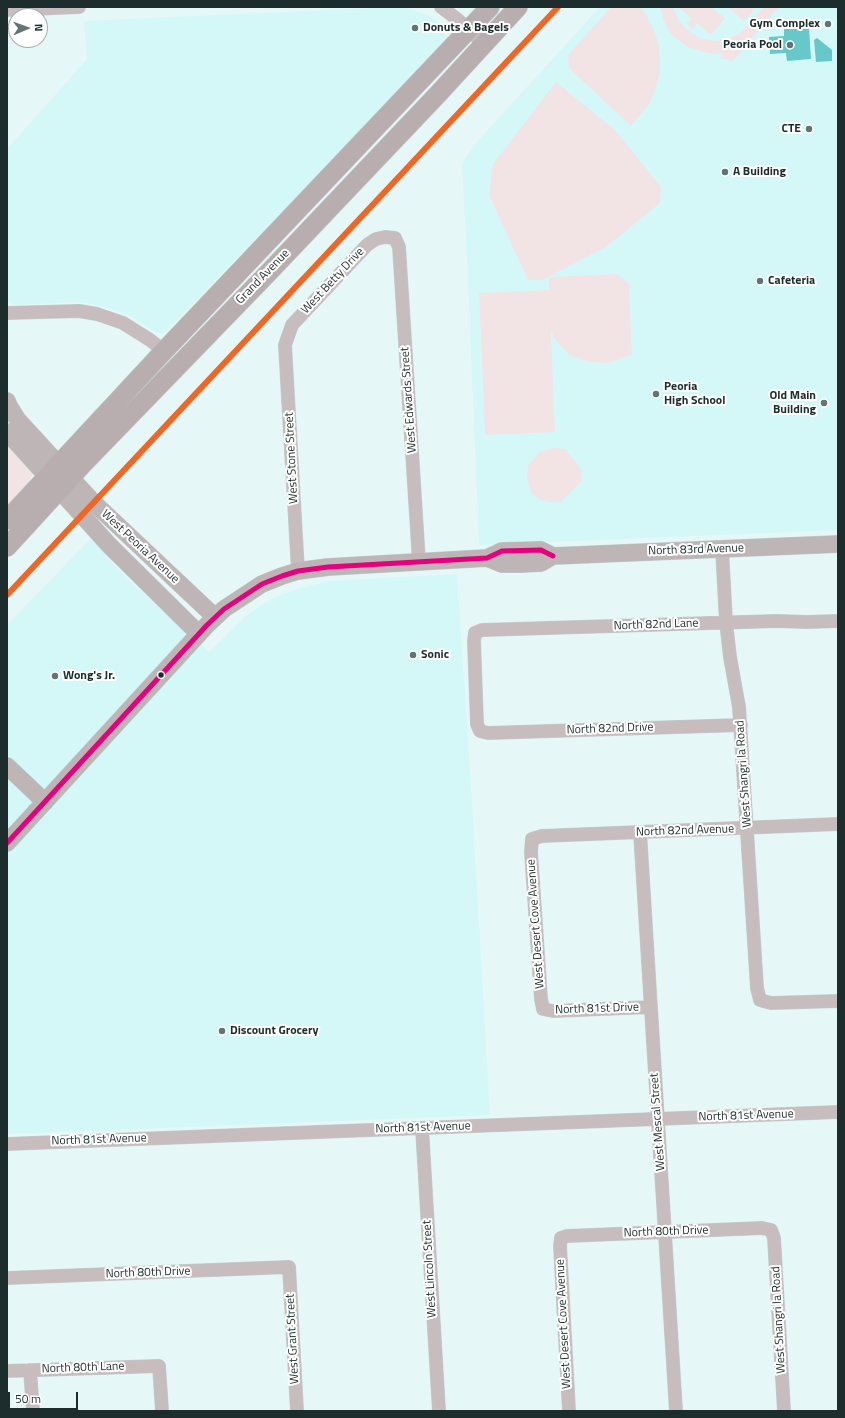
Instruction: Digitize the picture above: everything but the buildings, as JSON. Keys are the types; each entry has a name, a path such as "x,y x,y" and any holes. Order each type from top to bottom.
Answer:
{"highway":[{"name":"Grand Avenue","path":"7,547 59,477 164,351 490,7"},
{"name":"Grand Avenue","path":"7,520 59,477 269,272 518,7"},
{"path":"253,257 269,272"}],"main road":[{"name":"West Peoria Avenue","path":"7,401 17,420 109,545 207,625"},
{"name":"West Peoria Avenue","path":"7,432 59,477 94,503 207,625"},
{"name":"North 83rd Avenue","path":"207,625 262,584 298,571 328,567 487,558 502,551 541,550 553,556 838,544"},
{"path":"7,843 207,625"},
{"path":"7,766 45,802"}],"street":[{"path":"7,10 79,7"},
{"path":"441,7 484,44"},
{"name":"West Betty Drive","path":"285,345 292,325 367,245 376,239 385,237 395,238"},
{"name":"West Edwards Street","path":"395,238 399,247 419,562"},
{"path":"7,313 80,311 96,314 123,323 164,351"},
{"name":"West Stone Street","path":"285,345 298,571"},
{"name":"West Shangri la Road","path":"722,549 726,622 741,725 757,988 760,1000 770,1003 838,1001"},
{"path":"838,621 838,629"},
{"name":"North 82nd Lane","path":"480,731 477,724 474,641 475,633 482,630 726,622 838,621"},
{"name":"North 82nd Drive","path":"480,731 488,733 741,725"},
{"name":"North 82nd Avenue","path":"532,839 542,836 838,824"},
{"name":"West Mescal Street","path":"640,832 676,1411"},
{"name":"West Desert Cove Avenue","path":"532,839 531,852 543,1009"},
{"name":"North 81st Drive","path":"543,1009 553,1011 651,1007"},
{"name":"North 81st Avenue","path":"7,1144 838,1112"},
{"name":"West Lincoln Street","path":"422,1128 439,1411"},
{"name":"North 80th Drive","path":"561,1238 567,1236 762,1228 771,1230"},
{"name":"West Shangri la Road","path":"771,1230 774,1238 784,1411"},
{"name":"West Desert Cove Avenue","path":"561,1238 560,1246 569,1411"},
{"name":"North 80th Drive","path":"7,1278 289,1268"},
{"name":"West Grant Street","path":"289,1268 297,1411"},
{"name":"North 80th Lane","path":"7,1371 159,1366 162,1411"},
{"path":"30,1370 33,1411"}],"shaded area":[{"path":"399,7 414,10 433,18 444,26 445,33 443,41 306,187 164,333 157,333 130,316 115,310 87,303 75,302 14,305 7,302 7,149 87,59 84,21"},
{"name":"Peoria High School","path":"600,7 838,7 838,530 479,545 462,164 474,145"},
{"path":"611,7 641,7 652,26 659,44 660,73 657,84 650,103 631,126 569,68 568,55"},
{"path":"660,7 673,7 679,21 691,33 700,38 717,41 740,33 764,7 779,7 733,61 720,58 724,53 714,54 704,52 688,47 678,40 671,34 667,27"},
{"path":"678,7 711,7 725,18 711,35 697,23 693,29 687,24 692,18"},
{"path":"728,7 756,7 744,21"},
{"path":"556,82 615,130 661,187 660,203 606,247 542,280 528,280 489,195 493,164"},
{"path":"617,274 629,284 632,355 608,363 589,362 571,356 556,341 551,331 555,432 485,435 479,293 549,290 549,277"},
{"path":"7,440 33,473 29,483 7,507"},
{"path":"554,448 565,449 582,470 581,482 561,502 548,502 539,499 531,492 527,479 528,466 539,452"},
{"path":"92,537 126,578 209,652 247,615 273,598 297,589 330,581 457,574 490,1115 7,1134 7,625"}],"water":[{"name":"Peoria Pool","path":"809,28 811,59 787,61 786,53 770,54 769,37 784,36 784,29"},
{"path":"817,38 832,50 832,61 816,62 814,40"}],"transit line":[{"path":"7,595 558,7"},
{"path":"7,843 207,625 224,609 262,584 298,571 328,567 487,558 502,551 541,550 553,556"}],"place":[{"name":"Gym Complex","path":"828,24"},
{"name":"Donuts & Bagels","path":"415,28"},
{"name":"Peoria Pool","path":"790,45"},
{"name":"CTE","path":"809,129"},
{"name":"A Building","path":"725,172"},
{"name":"Cafeteria","path":"760,281"},
{"name":"Peoria High School","path":"656,394"},
{"name":"Old Main Building","path":"824,403"},
{"name":"Sonic","path":"413,655"},
{"name":"Wong's Jr.","path":"55,676"},
{"name":"Discount Grocery","path":"222,1031"}]}
